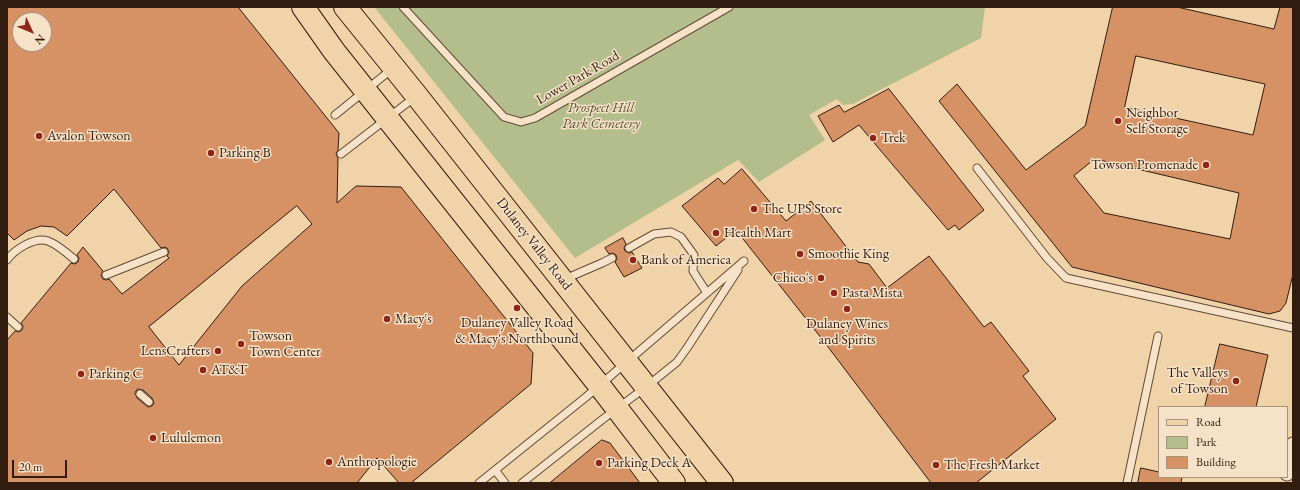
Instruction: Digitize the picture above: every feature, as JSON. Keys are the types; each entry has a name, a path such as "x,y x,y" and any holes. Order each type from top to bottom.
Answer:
{"main road":[{"path":"303,7 334,51 600,386 674,483"},
{"name":"Dulaney Valley Road","path":"345,7 722,483"}],"street":[{"path":"1288,468 1293,445"}],"lane":[{"name":"Lower Park Road","path":"404,7 504,117 521,122 535,118 729,7"},
{"path":"336,115 394,67"},
{"path":"341,154 416,96"},
{"path":"977,168 1047,258 1066,278 1293,328"},
{"path":"629,248 654,234 671,232 682,237 694,255 693,271 707,293"},
{"path":"7,260 10,255 27,244 46,240 56,245 74,259"},
{"path":"106,275 164,252"},
{"path":"562,280 612,258"},
{"path":"479,483 600,386 744,262 677,362 522,483"},
{"path":"7,317 18,327"},
{"path":"1127,483 1158,336"},
{"path":"140,394 149,402"},
{"path":"495,470 505,483"}],"green space":[{"name":"Prospect Hill Park Cemetery","path":"374,7 985,7 981,38 853,104 843,105 837,99 809,115 825,140 759,182 738,160 575,258"}],"building":[{"path":"7,7 238,7 339,133 338,150 336,154 338,158 337,203 356,186 401,187 533,353 531,384 411,483 399,483 377,458 357,483 7,483 7,340 15,331 19,332 22,330 23,326 21,323 71,263 75,264 78,262 79,258 77,255 83,247 103,271 101,275 103,279 109,279 122,294 169,258 167,256 169,252 167,248 161,248 114,189 67,236 54,227 41,226 27,231 14,240 7,233","holes":["297,206 312,224 242,286 179,365 149,327","138,389 143,390 152,398 154,403 152,406 148,407 137,398 135,393"]},
{"name":"Towson Promenade","path":"1113,7 1177,7 1274,29 1280,7 1293,7 1293,274 1286,303 1280,311 1269,314 1072,267 939,101 957,84 1026,170 1085,126","holes":["1136,56 1265,84 1253,135 1125,107","1095,159 1239,193 1230,239 1104,213 1074,176"]},
{"path":"889,89 984,210 959,230 955,225 948,230 859,125 833,142 818,116 839,105 844,112"},
{"path":"742,169 786,221 811,201 858,262 869,264 887,288 929,256 984,327 991,322 1029,371 1023,376 1056,419 976,483 931,483 822,339 736,230 716,246 682,206 718,178 724,184"},
{"name":"Bank of America","path":"623,238 626,244 624,248 625,251 629,253 632,252 642,268 624,277 615,262 617,259 616,255 613,253 609,254 605,248"},
{"name":"The Valleys of Towson","path":"1220,344 1268,355 1256,406 1205,406"},
{"name":"Parking Deck A","path":"602,440 610,443 640,483 550,483"},
{"path":"1141,468 1158,472 1158,478 1182,478 1181,483 1138,483"}],"place":[{"name":"Neighbor Self Storage","path":"1118,121"},
{"name":"Avalon Towson","path":"39,136"},
{"name":"Trek","path":"873,138"},
{"name":"Parking B","path":"211,153"},
{"name":"Towson Promenade","path":"1206,165"},
{"name":"The UPS Store","path":"754,209"},
{"name":"Health Mart","path":"716,233"},
{"name":"Smoothie King","path":"800,254"},
{"name":"Bank of America","path":"633,260"},
{"name":"Chico's","path":"821,278"},
{"name":"Pasta Mista","path":"834,293"},
{"name":"Dulaney Valley Road & Macy's Northbound","path":"517,308"},
{"name":"Dulaney Wines and Spirits","path":"847,309"},
{"name":"Macy's","path":"387,319"},
{"name":"Towson Town Center","path":"241,344"},
{"name":"LensCrafters","path":"218,351"},
{"name":"AT&T","path":"203,370"},
{"name":"Parking C","path":"81,374"},
{"name":"The Valleys of Towson","path":"1236,381"},
{"name":"Lululemon","path":"153,438"},
{"name":"Anthropologie","path":"329,462"},
{"name":"Parking Deck A","path":"599,463"},
{"name":"The Fresh Market","path":"936,465"}]}
